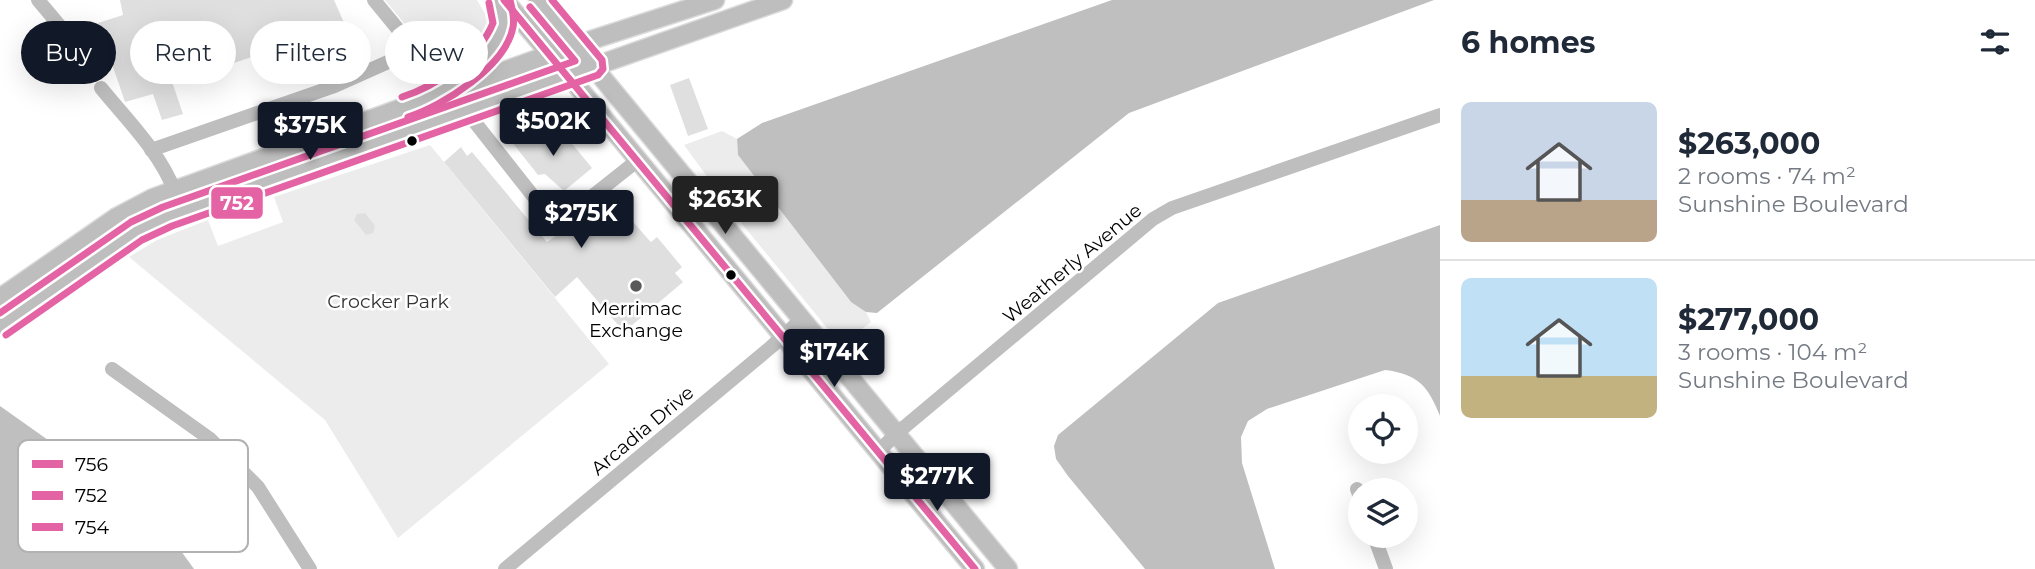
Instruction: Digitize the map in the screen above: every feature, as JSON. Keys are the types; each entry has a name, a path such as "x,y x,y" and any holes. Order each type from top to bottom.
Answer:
{"main road":[{"path":"501,0 568,75 975,569"},
{"path":"433,97 467,71 495,42 503,27 501,0"},
{"path":"538,0 1008,569"},
{"path":"0,298 117,217 153,198 550,54 715,0"},
{"path":"0,326 137,231 168,216 783,0"}],"street":[{"path":"38,0 56,21"},
{"path":"374,0 391,21"},
{"path":"151,150 332,87 385,63"},
{"path":"428,84 433,97"},
{"path":"101,88 169,175 175,192 190,199 288,164 325,161"},
{"path":"466,111 556,225 638,160"},
{"name":"Weatherly Avenue","path":"878,452 896,433 1153,219 1172,208 1440,115"},
{"path":"65,253 79,271"},
{"name":"Arcadia Drive","path":"505,569 802,319"},
{"path":"112,369 211,440"},
{"path":"248,477 258,487 310,569"},
{"path":"1378,548 1386,569"}],"green space":[{"path":"385,0 477,0 490,22 488,26 488,21 402,21"},
{"path":"722,131 737,139 738,155 850,301 866,312 871,322 841,345 739,220 684,145"},
{"name":"Crocker Park","path":"430,145 609,364 398,538 325,420 129,257 157,240 208,220 218,246 283,222 274,197"}],"shaded area":[{"path":"1112,0 1434,0 1129,113 877,313 866,312 851,302 738,155 737,139 762,123"},
{"path":"1440,225 1440,416 1431,397 1420,383 1406,375 1385,370 1267,409 1248,421 1241,437 1242,463 1275,569 1145,569 1056,459 1054,446 1058,435 1218,303"},
{"path":"0,406 48,440 18,440 18,552 182,552 194,569 0,569"}],"building":[{"path":"120,0 334,0 343,21 250,21 250,58 236,62 236,21 130,21 130,84 173,84 183,114 162,120 153,94 125,102 116,76 116,21 104,21 123,15"},
{"path":"689,78 708,129 688,136 670,85"},
{"path":"560,129 592,168 564,191 545,174 538,175 508,137 520,132 524,142"},
{"path":"461,147 467,156 472,152 547,242 567,228 573,235 615,201 651,242 657,237 682,267 675,273 683,282 624,332 577,277 555,297 444,162"},
{"path":"365,213 375,226 373,233 366,235 354,220 357,214"}],"transit line":[{"name":"756","path":"504,0 975,569"},
{"name":"752","path":"408,117 455,94 499,56 513,27 510,0"},
{"name":"752","path":"6,335 142,240 172,226 598,75 603,69 602,60 552,0"},
{"name":"754","path":"402,97 442,78 478,48 493,23 489,3"},
{"name":"754","path":"0,313 131,222 163,207 575,61 530,7"}],"place":[{"name":"Merrimac Exchange","path":"636,286"}]}
